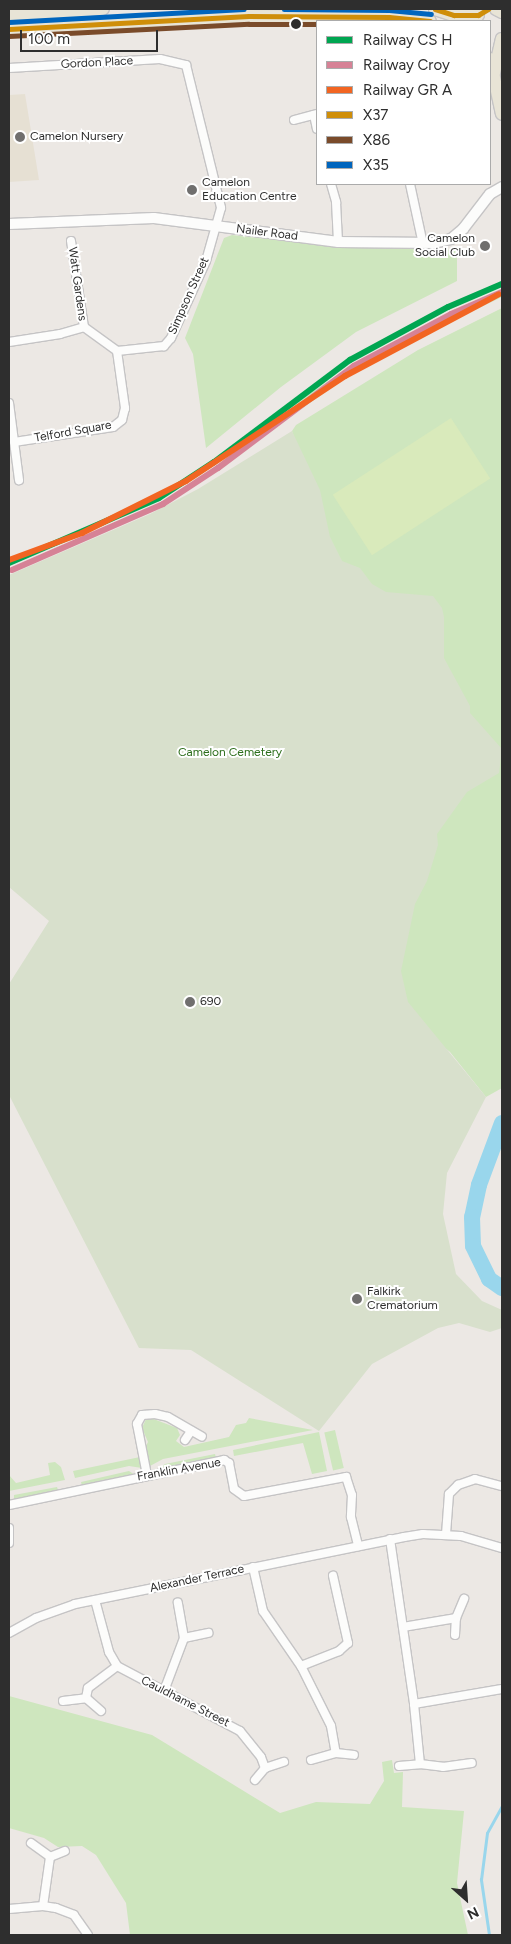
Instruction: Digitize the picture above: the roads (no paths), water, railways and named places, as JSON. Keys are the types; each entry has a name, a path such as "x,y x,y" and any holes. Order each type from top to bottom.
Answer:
{"main road":[{"path":"9,16 103,9"},
{"path":"189,9 192,13 212,17"},
{"path":"435,9 454,16 492,12"},
{"path":"9,29 212,17 388,17 420,20"},
{"path":"494,76 502,39"},
{"path":"491,63 502,114"}],"street":[{"name":"Gordon Place","path":"9,68 160,59 186,65"},
{"name":"Simpson Street","path":"117,351 164,346 171,338 206,261 221,208 186,65"},
{"path":"294,120 316,115"},
{"path":"331,185 336,202 338,242"},
{"path":"410,185 423,244"},
{"name":"Nailer Road","path":"9,224 154,218 216,228 338,242 423,244 451,239 463,229 490,194 502,187"},
{"name":"Watt Gardens","path":"71,241 84,327"},
{"path":"9,342 60,334 84,327 117,351"},
{"name":"Telford Square","path":"14,442 113,427 122,420 125,408 117,351"},
{"path":"9,403 18,480"},
{"path":"147,1475 138,1419 155,1414 202,1437"},
{"path":"185,1440 191,1430"},
{"name":"Franklin Avenue","path":"9,1506 224,1460 229,1463 234,1489 244,1496 346,1477 352,1495 351,1517 358,1546"},
{"path":"446,1534 449,1494 458,1485 475,1480 502,1486"},
{"path":"9,1528 9,1543"},
{"name":"Alexander Terrace","path":"9,1633 56,1610 95,1600 423,1534 446,1534 481,1540 502,1548"},
{"path":"390,1540 414,1704 420,1764"},
{"path":"253,1567 263,1611 301,1666 331,1726 336,1753"},
{"path":"301,1666 339,1651 348,1643 333,1576"},
{"path":"456,1635 456,1618 464,1599"},
{"path":"86,1698 88,1688 117,1666 109,1652 95,1600"},
{"path":"164,1691 184,1638 178,1603"},
{"path":"403,1627 456,1618"},
{"path":"184,1638 208,1633"},
{"name":"Cauldhame Street","path":"117,1666 240,1731 261,1757 265,1768"},
{"path":"414,1704 502,1689"},
{"path":"63,1701 86,1698 101,1711"},
{"path":"311,1760 336,1753 354,1755"},
{"path":"255,1780 265,1768 284,1762"},
{"path":"399,1766 420,1764 443,1767 472,1763"},
{"path":"31,1843 50,1858"},
{"path":"50,1858 65,1851"},
{"path":"43,1906 50,1858"},
{"path":"9,1909 43,1906 74,1915 88,1935"}],"waterway":[{"path":"502,1123 479,1185 472,1217 473,1246 489,1279 502,1288"},
{"path":"489,1935 481,1880 487,1833 502,1806"}],"rail line":[{"name":"Croy","path":"12,570 163,504 218,468 354,366 451,314 502,292"}],"place":[{"name":"Camelon Nursery","path":"20,137"},
{"name":"Camelon Education Centre","path":"192,190"},
{"name":"Camelon Social Club","path":"485,246"},
{"name":"690","path":"190,1002"},
{"name":"Falkirk Crematorium","path":"357,1299"}],"park label":[{"name":"Camelon Cemetery","path":"230,753"}]}
